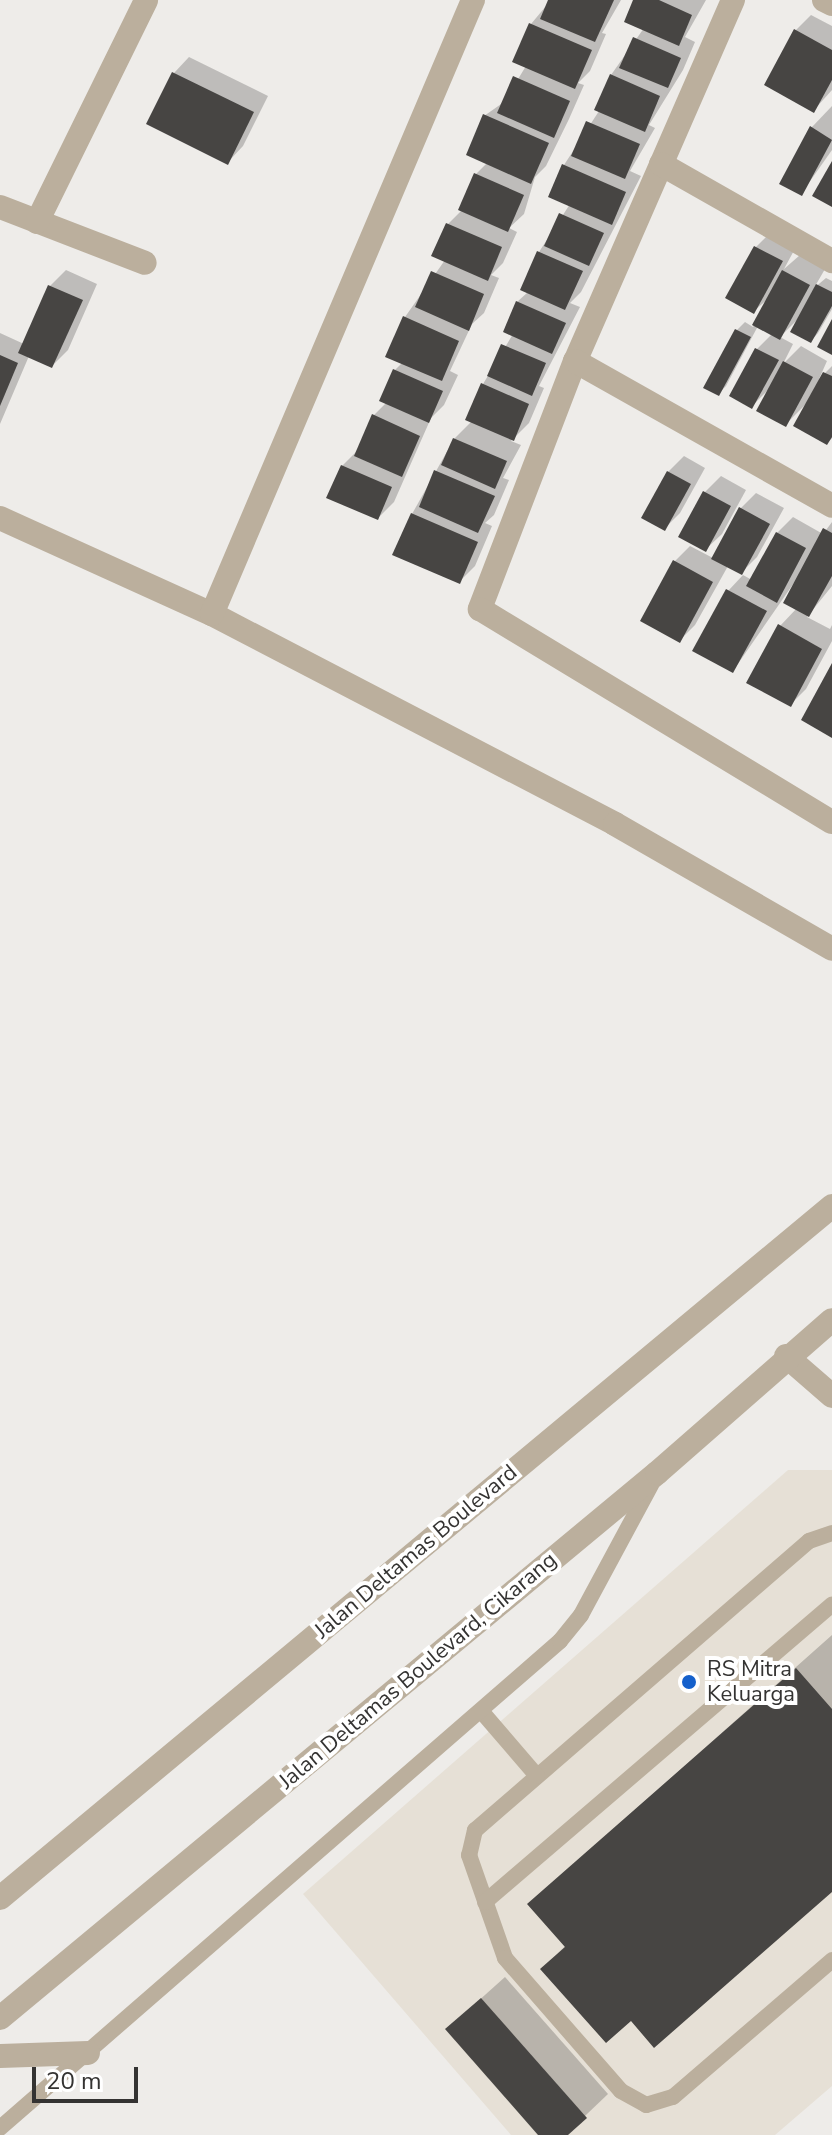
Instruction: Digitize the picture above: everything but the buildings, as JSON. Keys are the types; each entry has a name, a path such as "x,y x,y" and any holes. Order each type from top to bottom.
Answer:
{"street":[{"path":"37,222 146,0"},
{"path":"212,614 473,0"},
{"path":"733,0 575,361 481,612 832,822"},
{"path":"824,0 832,4"},
{"path":"661,164 832,261"},
{"path":"0,207 145,263"},
{"path":"575,361 832,506"},
{"path":"0,518 212,614 615,824 832,949"},
{"name":"Jalan Deltamas Boulevard","path":"0,1898 832,1206"},
{"name":"Jalan Deltamas Boulevard, Cikarang","path":"0,2018 657,1473 786,1356 832,1320"},
{"path":"786,1356 832,1396"},
{"path":"0,2056 88,2053"}],"lane":[{"path":"0,2128 482,1712 581,1615 657,1473"},
{"path":"832,1533 809,1541 475,1830 469,1855 505,1958 621,2091 646,2105 673,2097 832,1960"},
{"path":"485,1902 832,1605"},
{"path":"482,1712 537,1776"}],"shaded area":[{"name":"RS Mitra Keluarga","path":"788,1470 832,1470 832,2086 775,2135 511,2135 303,1894"}],"place":[{"name":"RS Mitra Keluarga","path":"689,1682"}]}
